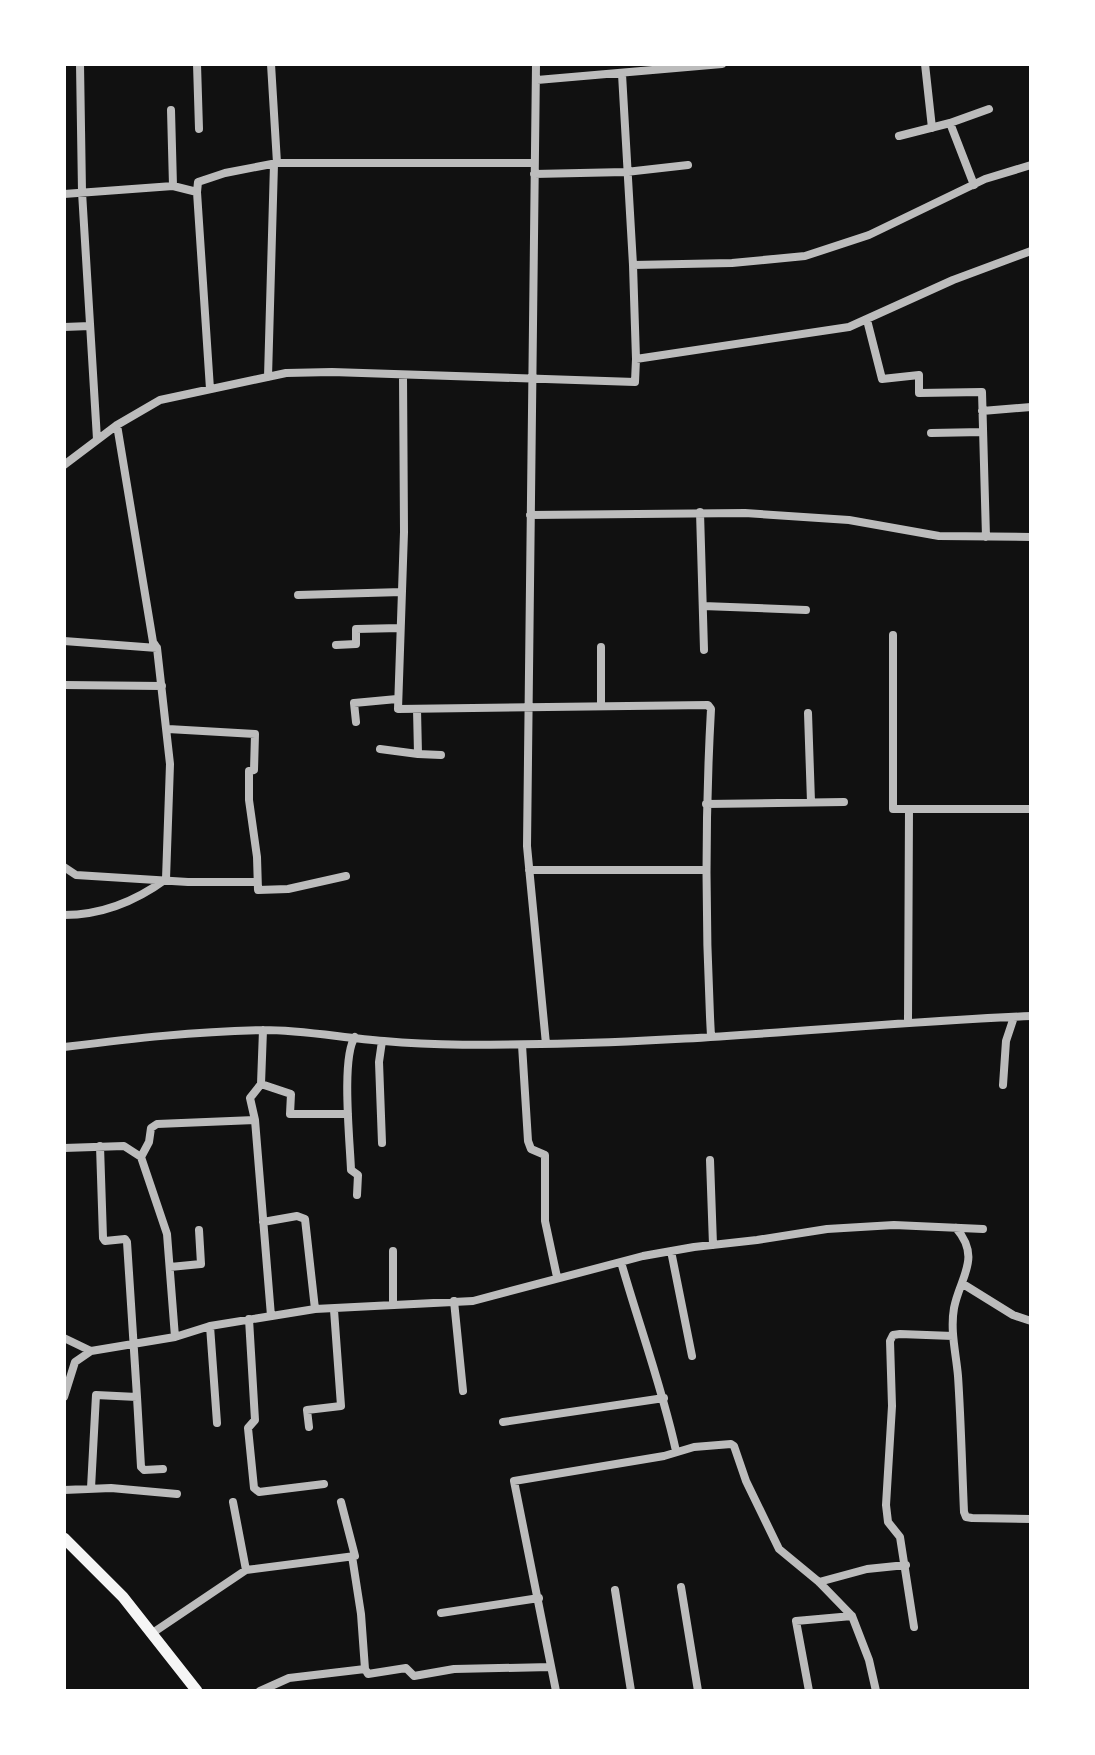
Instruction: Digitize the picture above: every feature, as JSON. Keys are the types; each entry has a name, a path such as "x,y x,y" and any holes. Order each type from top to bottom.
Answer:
{"main road":[{"path":"64,1538 123,1597 197,1691"}],"street":[{"path":"80,64 82,192 97,439"},
{"path":"197,64 199,129"},
{"path":"268,377 276,164 271,64"},
{"path":"536,64 530,515 532,582 528,706 529,870 546,1044"},
{"path":"537,80 722,64"},
{"path":"925,64 932,128"},
{"path":"64,465 117,425 160,400 301,372 635,382 633,265 622,74"},
{"path":"899,136 989,109"},
{"path":"171,110 173,186"},
{"path":"950,123 974,185"},
{"path":"210,389 198,182 225,173 276,164 534,163"},
{"path":"534,174 626,172 688,165"},
{"path":"633,265 732,263 805,256 869,235 974,185 1031,165"},
{"path":"64,194 173,186 197,192"},
{"path":"636,359 849,327 953,280 1031,251"},
{"path":"867,320 882,379 919,375 919,393 982,392 986,537"},
{"path":"64,327 90,326"},
{"path":"403,375 398,709 708,705 711,709 706,804 706,931 711,1036"},
{"path":"982,411 1031,407"},
{"path":"117,425 153,642 157,648 168,729 170,764 166,879"},
{"path":"931,433 983,432"},
{"path":"530,515 700,512 824,517 939,536 1031,537"},
{"path":"700,512 704,650"},
{"path":"298,595 402,592"},
{"path":"703,606 806,610"},
{"path":"336,645 356,644 356,629 400,628"},
{"path":"893,635 893,809 1031,809"},
{"path":"64,641 157,648"},
{"path":"601,647 601,706"},
{"path":"64,685 162,686"},
{"path":"356,722 354,703 397,699"},
{"path":"417,709 418,754"},
{"path":"808,713 811,802"},
{"path":"168,729 255,734 254,770 249,771 249,800 258,890 280,890 346,876"},
{"path":"380,749 441,755"},
{"path":"706,804 844,802"},
{"path":"908,1023 909,809"},
{"path":"64,867 76,875 188,882 257,882"},
{"path":"529,870 706,870"},
{"path":"64,915 104,911 145,894 166,879"},
{"path":"64,1047 176,1034 263,1030 382,1041 522,1045 786,1034 1031,1016"},
{"path":"1003,1085 1005,1049 1014,1017"},
{"path":"263,1030 261,1084 251,1095 271,1316"},
{"path":"355,1037 349,1049 348,1114 351,1170 358,1175 357,1195"},
{"path":"382,1041 379,1062 382,1143"},
{"path":"522,1045 528,1141 531,1149 545,1155 545,1221 557,1277"},
{"path":"261,1084 291,1094 290,1114 348,1114"},
{"path":"141,1157 153,1126 255,1120"},
{"path":"100,1146 103,1238 105,1241 125,1239 127,1242 141,1467 144,1470 163,1469"},
{"path":"64,1148 124,1146 141,1157 167,1234 175,1337"},
{"path":"710,1160 713,1245"},
{"path":"263,1222 297,1216 305,1219 315,1309"},
{"path":"64,1397 75,1362 91,1351 175,1337 210,1326 315,1309 473,1301 557,1277 671,1251 841,1228 894,1225 983,1229"},
{"path":"956,1228 965,1238 969,1263 954,1307 953,1336 966,1517 1031,1519"},
{"path":"170,1267 201,1264 199,1230"},
{"path":"393,1251 393,1304"},
{"path":"671,1251 692,1356"},
{"path":"621,1262 664,1398 676,1451"},
{"path":"963,1284 1013,1315 1031,1321"},
{"path":"454,1301 463,1391"},
{"path":"309,1427 307,1410 341,1406 334,1310"},
{"path":"249,1319 255,1420 248,1428 254,1488 259,1492 324,1484"},
{"path":"210,1326 217,1423"},
{"path":"914,1627 900,1537 888,1522 886,1505 892,1406 890,1341 893,1335 900,1334 953,1336"},
{"path":"64,1338 91,1351"},
{"path":"91,1488 94,1398 102,1394 137,1397"},
{"path":"503,1422 664,1398"},
{"path":"556,1691 514,1481 664,1456 706,1445 731,1444 779,1549 819,1582 852,1616 869,1660 876,1691"},
{"path":"64,1490 91,1488 177,1494"},
{"path":"233,1502 246,1570"},
{"path":"151,1634 246,1570 355,1556 341,1502"},
{"path":"352,1556 365,1669 369,1674 406,1668 414,1676 454,1669 551,1667"},
{"path":"819,1582 867,1569 906,1565"},
{"path":"681,1587 698,1691"},
{"path":"615,1590 631,1691"},
{"path":"441,1613 539,1598"},
{"path":"809,1691 796,1621 852,1616"},
{"path":"260,1691 289,1678 365,1669"}]}
